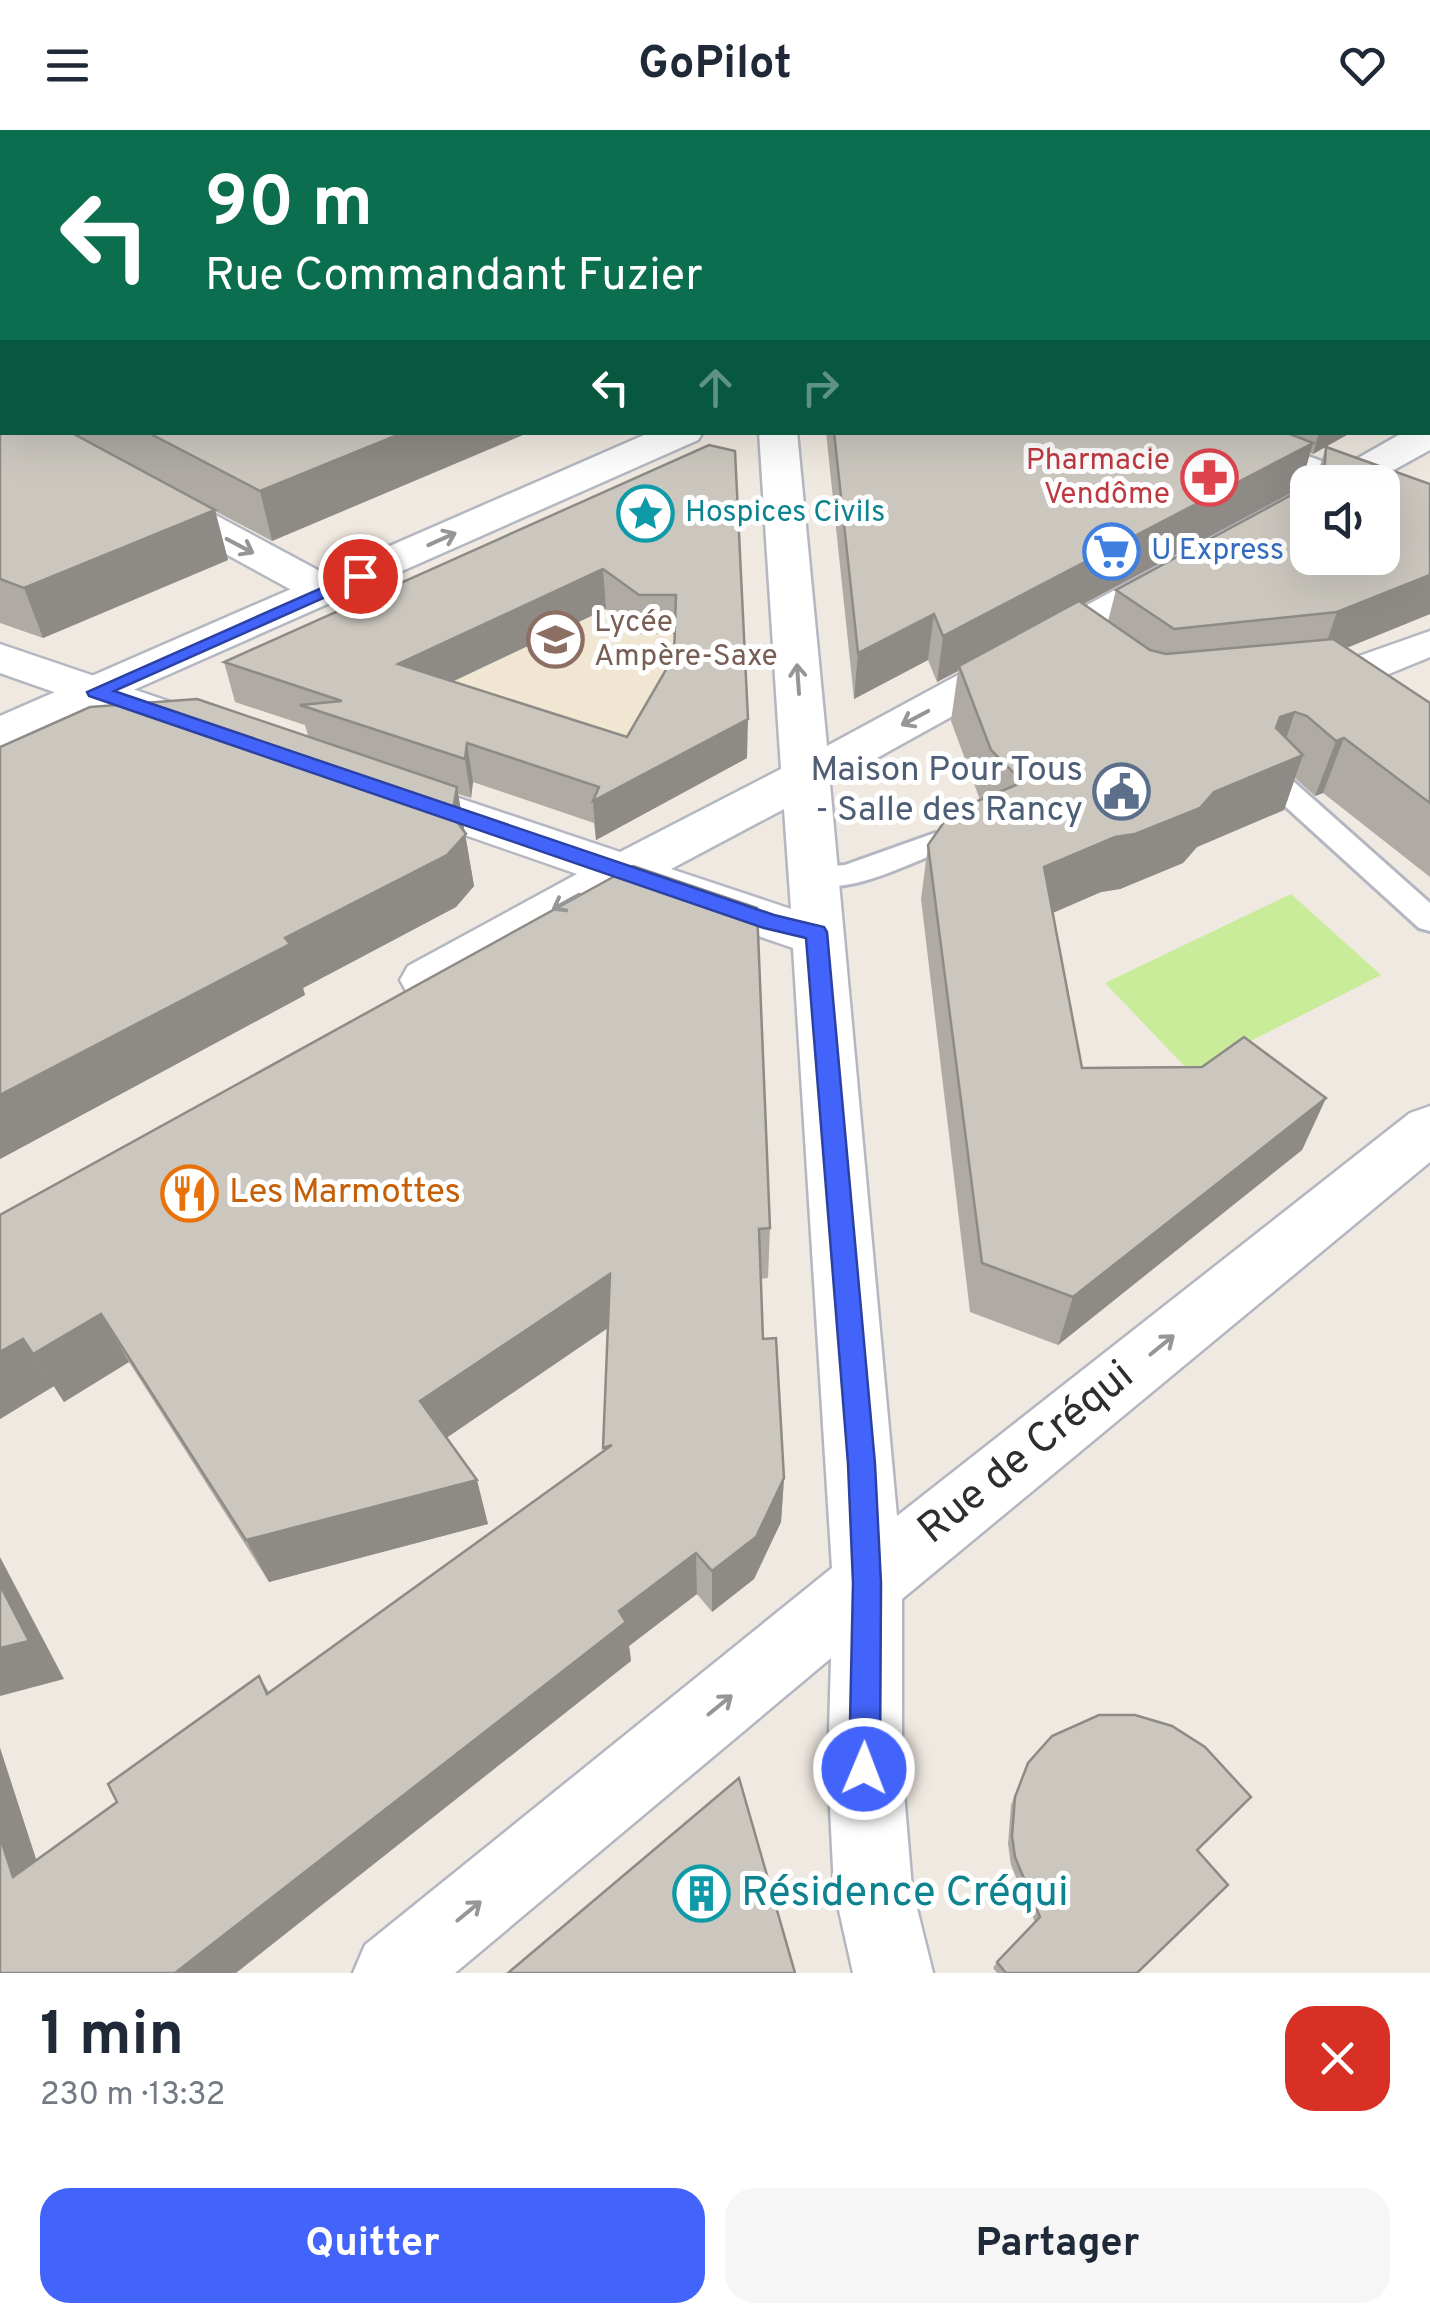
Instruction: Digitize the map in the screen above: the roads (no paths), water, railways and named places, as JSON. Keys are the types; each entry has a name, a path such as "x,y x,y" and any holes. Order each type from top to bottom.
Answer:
{"street":[{"path":"37,435 325,591"},
{"path":"0,734 677,435"},
{"path":"778,435 861,1464 867,1583 864,1769 873,1888 893,1973"},
{"path":"1211,435 1296,465"},
{"path":"1374,465 1428,435"},
{"path":"380,1006 806,776 1084,645 1290,513"},
{"path":"1270,681 1348,674 1430,642"},
{"path":"0,658 240,742"},
{"path":"352,779 771,922 816,932"},
{"name":"Rue de Créqui","path":"393,1973 867,1583 1430,1129"}],"lane":[{"path":"1275,782 1430,920"},
{"path":"812,876 846,875 935,843"}],"place":[{"name":"Pharmacie Vendôme","path":"1209,478"},
{"name":"Hospices Civils","path":"646,513"},
{"name":"U Express","path":"1112,551"},
{"name":"Lycée Ampère-Saxe","path":"555,640"},
{"name":"Maison Pour Tous - Salle des Rancy","path":"1122,791"},
{"name":"Les Marmottes","path":"190,1193"},
{"name":"Résidence Créqui","path":"702,1894"}]}
